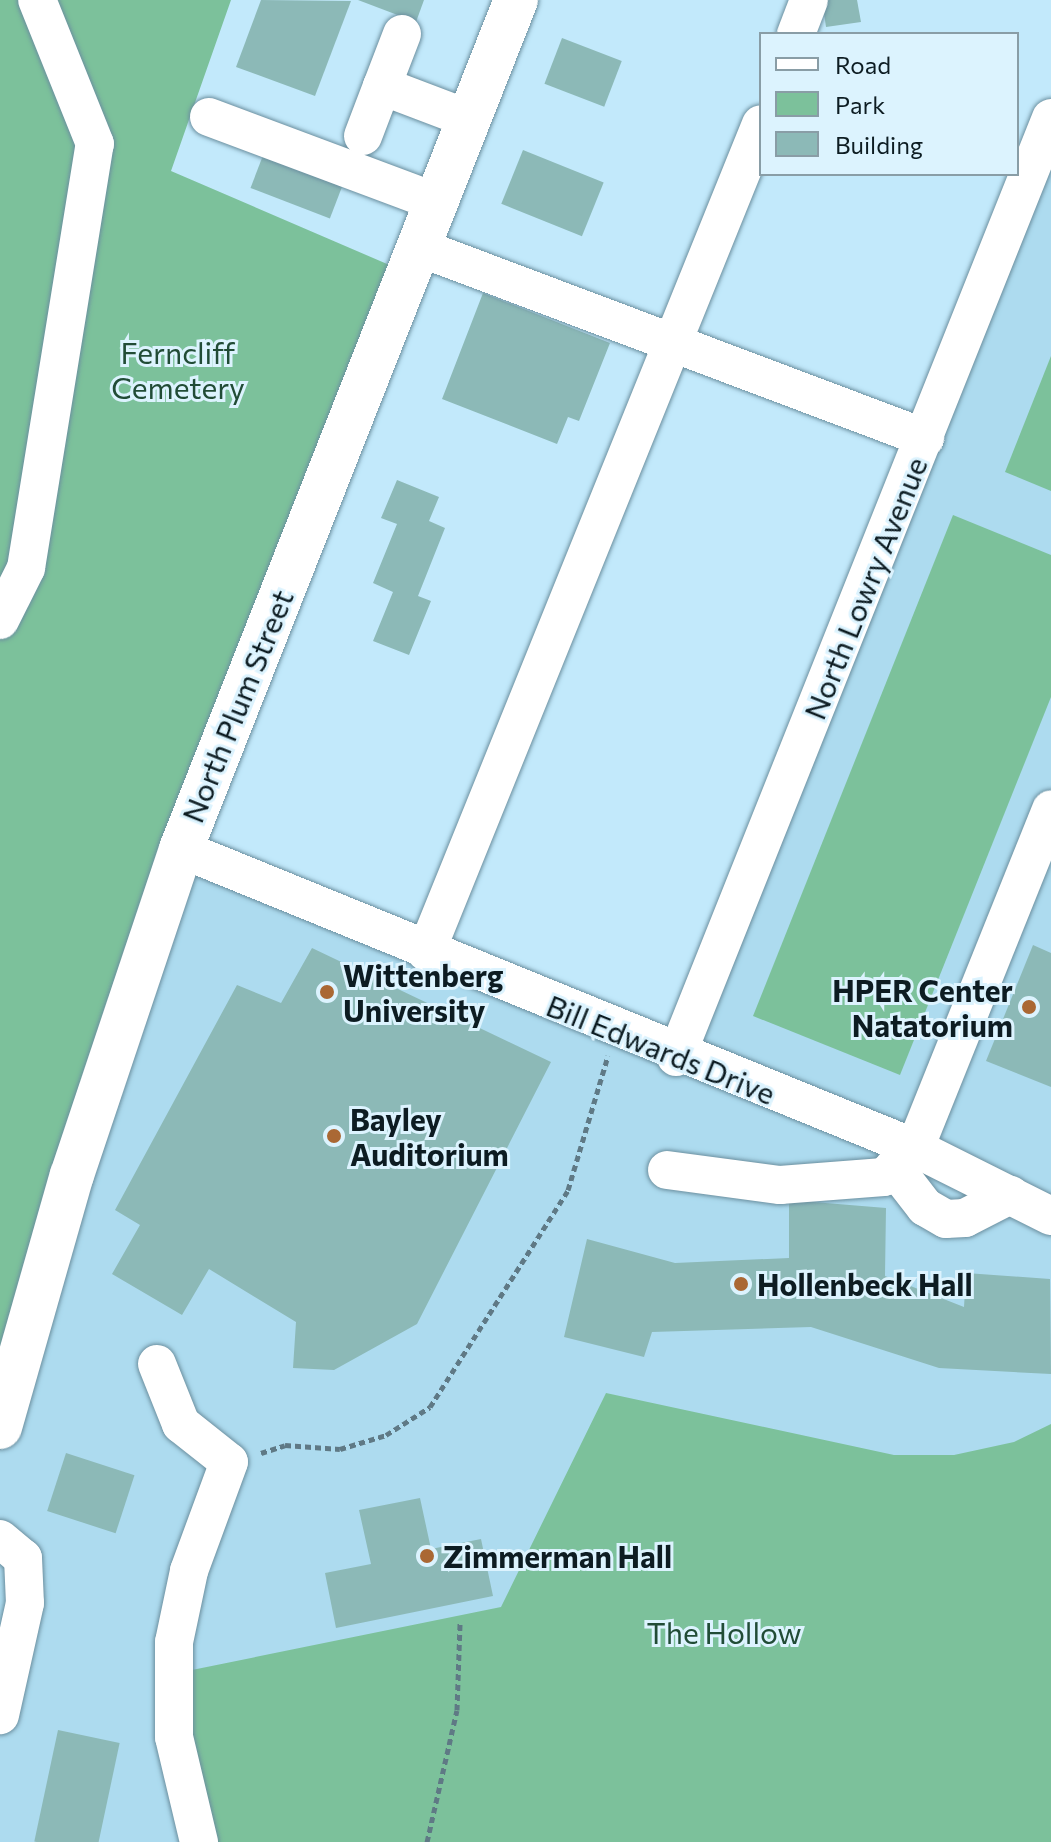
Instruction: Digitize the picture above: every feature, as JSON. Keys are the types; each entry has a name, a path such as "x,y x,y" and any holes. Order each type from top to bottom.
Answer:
{"main road":[{"name":"North Plum Street","path":"0,1427 72,1175 181,849 516,0"}],"street":[{"path":"0,620 26,568 95,144 37,0"},
{"path":"797,32 809,0"},
{"path":"363,136 402,34"},
{"path":"382,86 469,119"},
{"path":"209,117 436,202"},
{"name":"North Lowry Avenue","path":"676,1057 1051,118"},
{"path":"426,952 678,340 759,129"},
{"path":"418,247 678,340 925,438"},
{"path":"667,1170 780,1185 884,1177 905,1158 1051,809"},
{"name":"Bill Edwards Drive","path":"181,849 676,1057 905,1158 1010,1195 1051,1216"},
{"path":"905,1158 925,1207 946,1219 1001,1205 1010,1195"},
{"path":"157,1364 181,1424 229,1462 189,1571 174,1642 174,1737 199,1842"},
{"path":"0,1539 23,1558 25,1603 0,1715"}],"path":[{"path":"229,1462 285,1445 340,1449 386,1435 430,1407 568,1190 615,1031"},
{"path":"427,1842 457,1710 460,1623"}],"shaded area":[{"name":"Wittenberg University","path":"1051,114 1051,1842 0,1842 0,1427 181,849 675,1057"}],"green space":[{"name":"Ferncliff Cemetery","path":"0,0 231,0 171,171 408,273 0,1427"},
{"path":"1051,356 1051,491 1005,472"},
{"path":"953,515 1051,555 1051,697 900,1075 753,1016"},
{"name":"The Hollow","path":"606,1393 894,1455 954,1455 1014,1442 1051,1424 1051,1842 203,1842 178,1752 187,1671 501,1607"}],"building":[{"path":"261,0 351,1 315,96 236,67"},
{"path":"358,0 424,0 416,22"},
{"path":"822,0 857,0 861,22 826,27"},
{"path":"562,38 622,61 604,107 544,84"},
{"path":"267,145 346,175 330,218 251,188"},
{"path":"523,150 604,183 582,236 501,204"},
{"path":"483,293 610,343 579,421 568,417 557,444 442,399"},
{"path":"397,480 439,497 429,521 445,528 418,596 431,601 409,655 373,641 393,592 373,583 397,524 381,518"},
{"name":"HPER Center Natatorium","path":"1033,945 1051,953 1051,1087 986,1061"},
{"name":"Bayley Auditorium","path":"312,948 551,1062 417,1324 334,1370 293,1368 296,1322 209,1269 182,1315 112,1274 140,1225 115,1210 237,985 281,1003"},
{"name":"Hollenbeck Hall","path":"789,1200 886,1208 885,1276 964,1307 966,1273 1050,1279 1051,1374 939,1368 811,1327 652,1332 644,1357 564,1337 587,1239 675,1263 789,1258"},
{"path":"66,1453 134,1475 116,1533 47,1511"},
{"name":"Zimmerman Hall","path":"420,1498 431,1549 481,1539 493,1596 336,1628 325,1573 371,1564 359,1510"},
{"path":"58,1730 120,1743 99,1842 34,1842"}],"place":[{"name":"Wittenberg University","path":"327,992"},
{"name":"HPER Center Natatorium","path":"1029,1007"},
{"name":"Bayley Auditorium","path":"334,1136"},
{"name":"Hollenbeck Hall","path":"741,1284"},
{"name":"Zimmerman Hall","path":"427,1556"}]}
